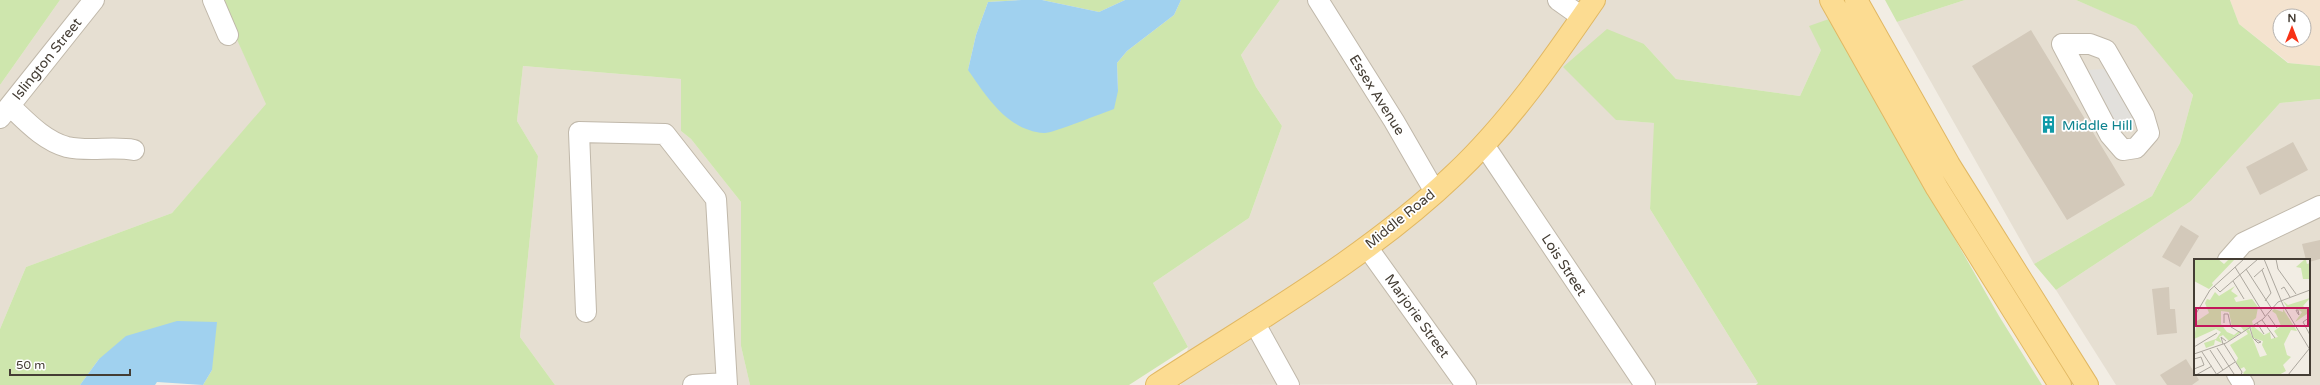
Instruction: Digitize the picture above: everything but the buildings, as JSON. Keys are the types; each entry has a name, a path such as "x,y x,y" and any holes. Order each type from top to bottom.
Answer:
{"main road":[{"path":"1831,0 1937,188 2060,385"},
{"path":"1856,0 1949,165 2087,385"},
{"name":"Middle Road","path":"1157,385 1366,247 1435,192 1484,145 1521,101 1588,9"}],"street":[{"name":"Islington Street","path":"5,112 94,0"},
{"path":"213,0 228,35"},
{"name":"Essex Avenue","path":"1318,0 1394,121 1435,192"},
{"path":"1558,0 1588,9"},
{"path":"2062,44 2090,44 2106,50 2144,116 2149,133 2136,148 2123,150 2110,135 2062,44"},
{"path":"5,112 42,135 66,147 119,147 134,150"},
{"path":"586,312 579,132 665,134 716,199 727,384 693,385"},
{"name":"Lois Street","path":"1484,145 1644,385"},
{"path":"2229,259 2243,243 2320,206"},
{"name":"Marjorie Street","path":"1366,247 1466,385"},
{"path":"1254,322 1289,385"},
{"path":"2238,375 2244,385"}],"shaded area":[{"path":"60,0 219,0 267,104 172,213 26,267 0,329 0,85"},
{"path":"1280,0 1819,0 1829,19 1821,50 1800,96 1676,79 1644,44 1616,120 1655,123 1650,209 1758,383 1181,385 1188,347 1153,283 1249,218 1282,126 1256,87 1241,55"},
{"path":"1965,0 2076,0 2136,25 2193,95 2180,143 2152,196 2034,264 1897,22"},
{"path":"2230,0 2320,0 2320,66 2289,63 2239,24"},
{"path":"523,66 681,79 681,131 691,139 741,202 741,346 750,385 555,385 520,337 538,156 517,121"},
{"path":"2124,68 2158,123 2101,128 2067,71"},
{"path":"2320,99 2320,385 2116,385 2056,290 2191,201 2280,103"}],"green space":[{"path":"0,0 60,0 0,85"},
{"path":"219,0 1022,0 988,2 976,35 968,70 1118,91 1117,63 1127,51 1174,15 1181,0 1280,0 1241,55 1256,87 1282,126 1249,218 1153,283 1188,347 1129,385 750,385 741,346 741,202 691,139 681,131 681,79 523,66 517,121 538,156 520,337 555,385 203,385 212,370 99,359 80,385 0,385 0,329 26,267 172,213 266,104"},
{"path":"1042,0 1125,0 1099,12"},
{"path":"1885,0 1965,0 1897,22"},
{"path":"2076,0 2230,0 2239,24 2288,63 2320,66 2320,99 2280,103 2191,201 2056,290 2034,264 2152,196 2180,143 2193,95 2136,26"},
{"path":"1829,19 1999,316 2042,385 1756,385 1758,383 1650,209 1654,123 1616,120 1563,67 1607,29 1644,44 1676,79 1800,96 1821,50 1809,26"}],"water":[{"path":"1042,0 1099,12 1125,0 1181,0 1174,15 1127,51 1117,63 1118,91 1114,109 1066,127 1044,133 1031,131 1019,126 1009,119 991,101 968,70 976,35 988,2"},
{"path":"177,321 217,322 212,370 203,385 157,382 155,385 80,385 99,359 126,336"}],"place":[{"name":"Middle Hill","path":"2049,125"}]}
